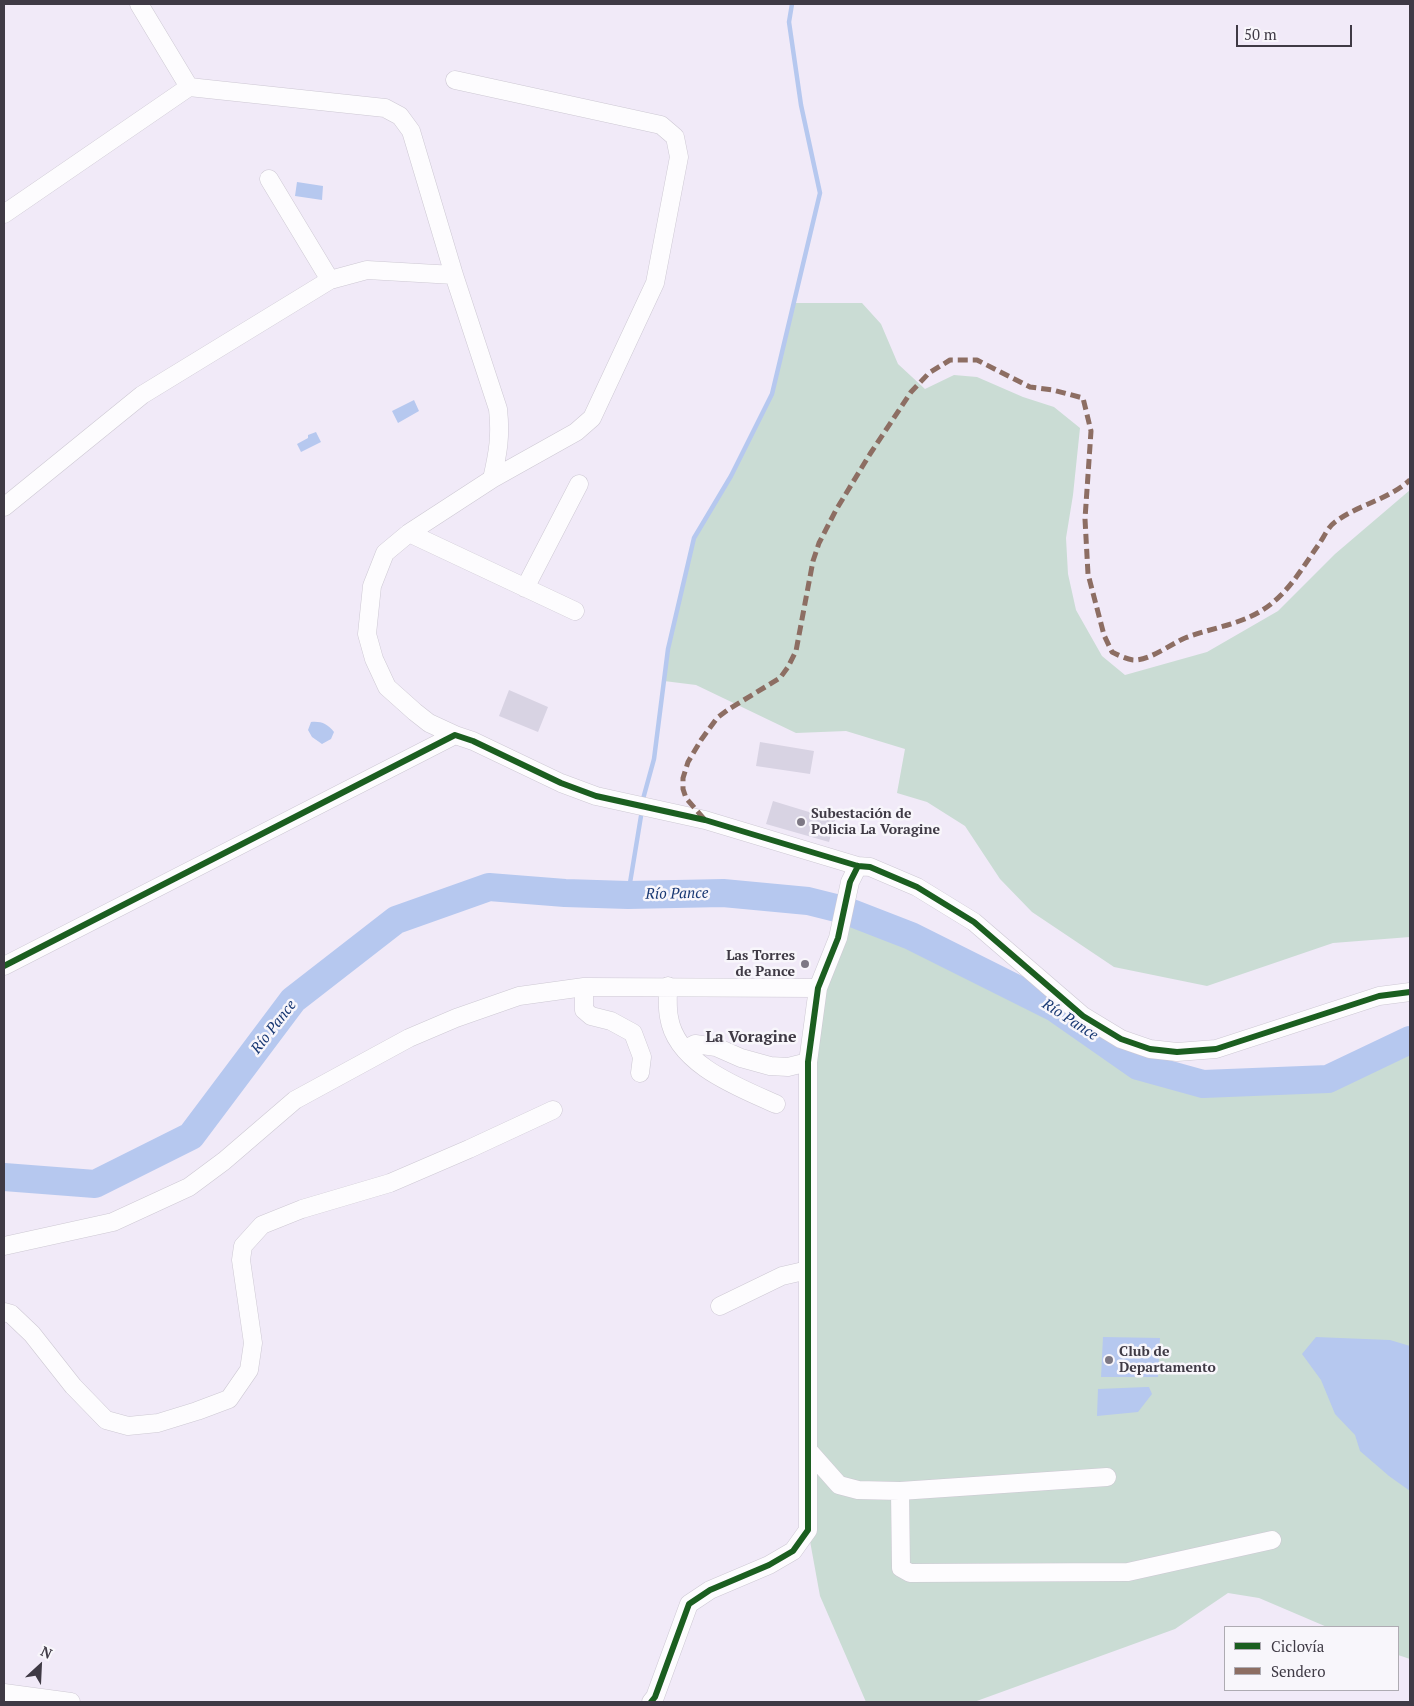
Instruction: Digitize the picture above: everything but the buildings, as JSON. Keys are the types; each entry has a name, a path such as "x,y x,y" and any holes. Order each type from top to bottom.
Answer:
{"street":[{"path":"139,4 190,86"},
{"path":"455,80 661,125 674,137 678,157 655,283 592,418 576,432 492,479 409,533 385,553 372,586 367,634 374,659 387,687 429,723 473,741 561,783 596,796 705,820 858,866 870,867 917,887 974,922 1083,1016 1121,1039 1150,1049 1177,1052 1216,1049 1379,996 1410,992"},
{"path":"4,214 190,86 385,108 400,116 411,131 454,275 498,409 500,430 498,452 492,479"},
{"path":"269,179 330,280"},
{"path":"4,507 142,395 330,280 367,270 454,275"},
{"path":"525,588 579,484"},
{"path":"409,533 575,611"},
{"path":"4,966 455,735"},
{"path":"651,1702 656,1697 689,1604 710,1590 769,1565 793,1551 808,1530 808,1062 818,988 838,938 850,882 858,866"},
{"path":"668,986 668,1018 676,1037 695,1061 730,1083 776,1104"},
{"path":"4,1246 114,1222 189,1187 224,1161 295,1100 409,1038 456,1018 520,996 584,987 818,988"},
{"path":"584,987 584,1010 591,1016 611,1021 633,1033 642,1057 640,1073"},
{"path":"685,1049 695,1044 716,1046 741,1058 770,1066 788,1067 808,1062"},
{"path":"4,1312 11,1314 32,1334 73,1386 106,1420 128,1426 158,1423 230,1399 249,1370 253,1343 241,1260 244,1246 262,1226 302,1209 390,1183 470,1149 552,1110"},
{"path":"720,1306 782,1276 808,1270"},
{"path":"808,1450 839,1484 858,1490 900,1491 1107,1477"},
{"path":"900,1491 901,1568 910,1573 1128,1572 1272,1540"},
{"path":"4,1693 71,1702"}],"shaded area":[{"path":"794,303 862,303 881,324 898,364 925,389 954,375 977,377 1023,397 1054,407 1080,428 1073,495 1066,538 1068,574 1076,610 1102,656 1125,675 1207,652 1278,611 1335,554 1410,490 1410,937 1333,943 1207,986 1114,967 1032,912 1000,879 965,826 927,802 897,793 905,749 846,731 796,733 696,685 664,681 668,649 694,538 731,476 772,394"},
{"name":"Club de Departamento","path":"844,910 911,936 1055,1008 1138,1066 1203,1084 1328,1079 1410,1040 1410,1659 1399,1655 1399,1626 1325,1626 1259,1598 1228,1593 1175,1629 974,1702 866,1702 820,1596 808,1530 808,1062"}],"water":[{"path":"297,182 323,186 322,200 295,196"},
{"path":"414,400 419,411 398,423 392,411"},
{"path":"316,432 321,442 301,452 297,444 308,438 308,435"},
{"path":"311,722 318,722 329,727 334,732 331,739 322,744 312,737 308,730"},
{"path":"1103,1337 1160,1338 1158,1377 1101,1377"},
{"path":"1316,1337 1390,1340 1410,1346 1410,1491 1360,1451 1355,1435 1335,1414 1321,1380 1302,1354"},
{"path":"1149,1387 1152,1394 1138,1412 1097,1416 1098,1389"}],"waterway":[{"path":"643,799 654,759 668,649 694,538 731,476 772,394 820,193 801,105 789,22 792,4"},
{"path":"628,895 641,816"},
{"name":"Río Pance","path":"4,1177 95,1184 191,1136 293,1000 396,920 489,887 565,893 628,895 723,893 808,901 844,910 911,936 1055,1008 1138,1066 1203,1084 1328,1079 1410,1040"}],"marked path":[{"path":"704,819 686,798 683,789 683,778 688,762 717,718 780,678 788,667 796,651 813,561 819,543 836,510 911,392 929,373 950,360 977,360 1030,387 1053,390 1083,398 1091,431 1085,519 1088,574 1104,635 1112,652 1133,660 1146,658 1185,638 1247,618 1270,605 1292,583 1333,524 1353,511 1392,493 1410,480"}],"cycle path":[{"path":"4,966 455,735 473,741 561,783 596,796 705,820 858,866 870,867 917,887 974,922 1083,1016 1121,1039 1150,1049 1177,1052 1216,1049 1379,996 1410,992"},
{"path":"651,1702 655,1697 689,1604 710,1590 769,1565 793,1551 808,1530 808,1062 818,988 838,938 850,882 858,866"}],"place":[{"name":"Subestación de Policia La Voragine","path":"801,822"},
{"name":"Las Torres de Pance","path":"805,964"},
{"name":"Club de Departamento","path":"1109,1360"}],"district":[{"name":"La Voragine","path":"751,1037"}]}
